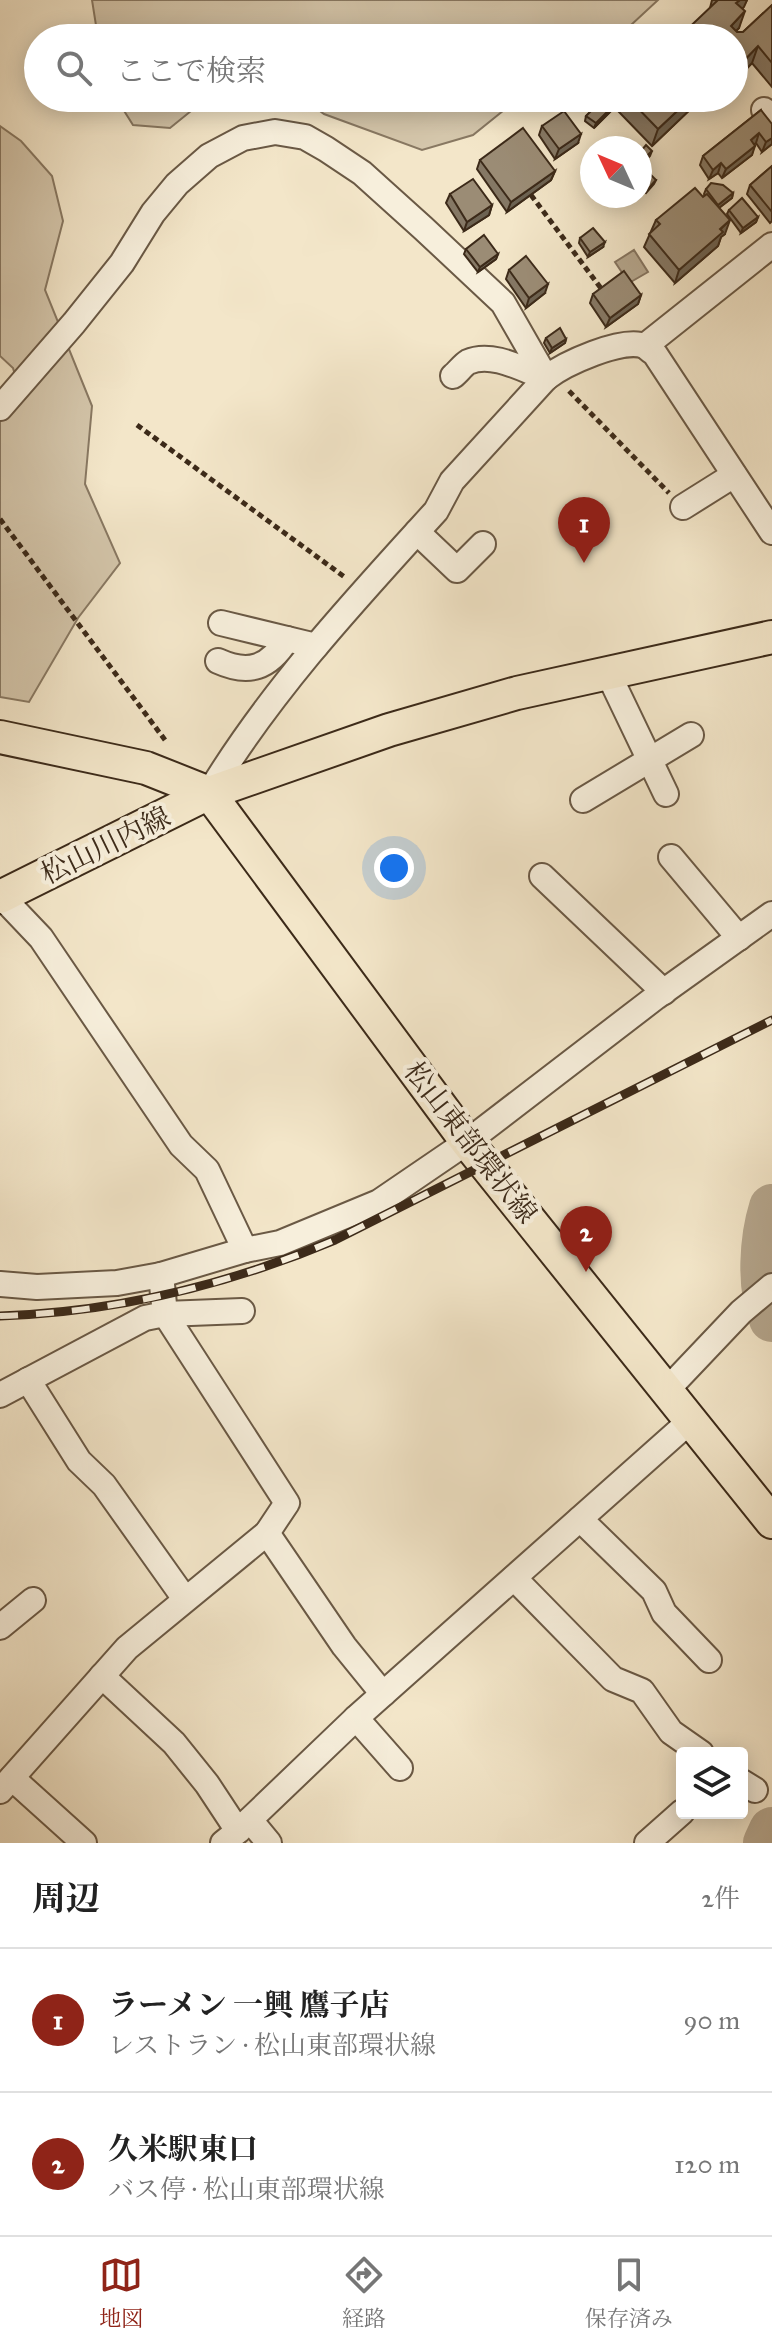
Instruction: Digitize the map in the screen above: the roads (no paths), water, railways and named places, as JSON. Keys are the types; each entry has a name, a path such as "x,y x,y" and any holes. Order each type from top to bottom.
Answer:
{"main road":[{"path":"0,737 146,768 209,793 389,730 517,693 772,637"},
{"name":"松山川内線","path":"1,896 209,793"},
{"name":"松山東部環状線","path":"209,793 467,1142 772,1522"}],"street":[{"path":"0,408 122,263 153,213 177,184 209,156 243,138 275,132 305,137 362,173 503,303 549,376"},
{"path":"645,346 772,245"},
{"path":"209,793 232,755 282,687 436,511 452,481 549,376 596,352 631,345 645,346 655,354 772,532"},
{"path":"453,376 468,363 481,360 504,362 549,376"},
{"path":"683,507 734,475"},
{"path":"417,532 457,570 483,544"},
{"path":"221,623 316,646"},
{"path":"218,661 235,669 251,668 265,663 279,652 287,639"},
{"path":"608,673 666,794"},
{"path":"583,800 691,735"},
{"path":"671,857 739,938"},
{"path":"542,876 664,992"},
{"path":"1,896 41,938 181,1145 207,1170 245,1250"},
{"path":"0,1284 37,1287 117,1283 161,1275 280,1243 379,1202 467,1142 772,914"},
{"path":"84,1843 6,1784 127,1648 267,1533 287,1503 165,1314 161,1275"},
{"path":"666,1391 752,1302 772,1286"},
{"path":"0,1395 145,1318 165,1314 242,1311"},
{"path":"28,1380 79,1461 104,1485 185,1599"},
{"path":"237,1831 356,1718 690,1421"},
{"path":"580,1519 654,1591 664,1613 709,1660"},
{"path":"267,1533 344,1646 383,1694"},
{"path":"514,1578 613,1679 642,1691 671,1732 692,1747"},
{"path":"0,1627 33,1600"},
{"path":"102,1676 174,1743 207,1784 237,1831 269,1843"},
{"path":"356,1718 400,1768"},
{"path":"647,1843 676,1817"}],"waterway":[{"path":"772,1207 763,1263 765,1292 772,1319"},
{"path":"766,1843 772,1830"}],"railway":[{"path":"0,1316 87,1309 129,1302 213,1283 295,1256 335,1240 772,1020"}],"place":[{"name":"ラーメン 一興 鷹子店","path":"584,563"},
{"name":"久米駅東口","path":"586,1272"}]}
